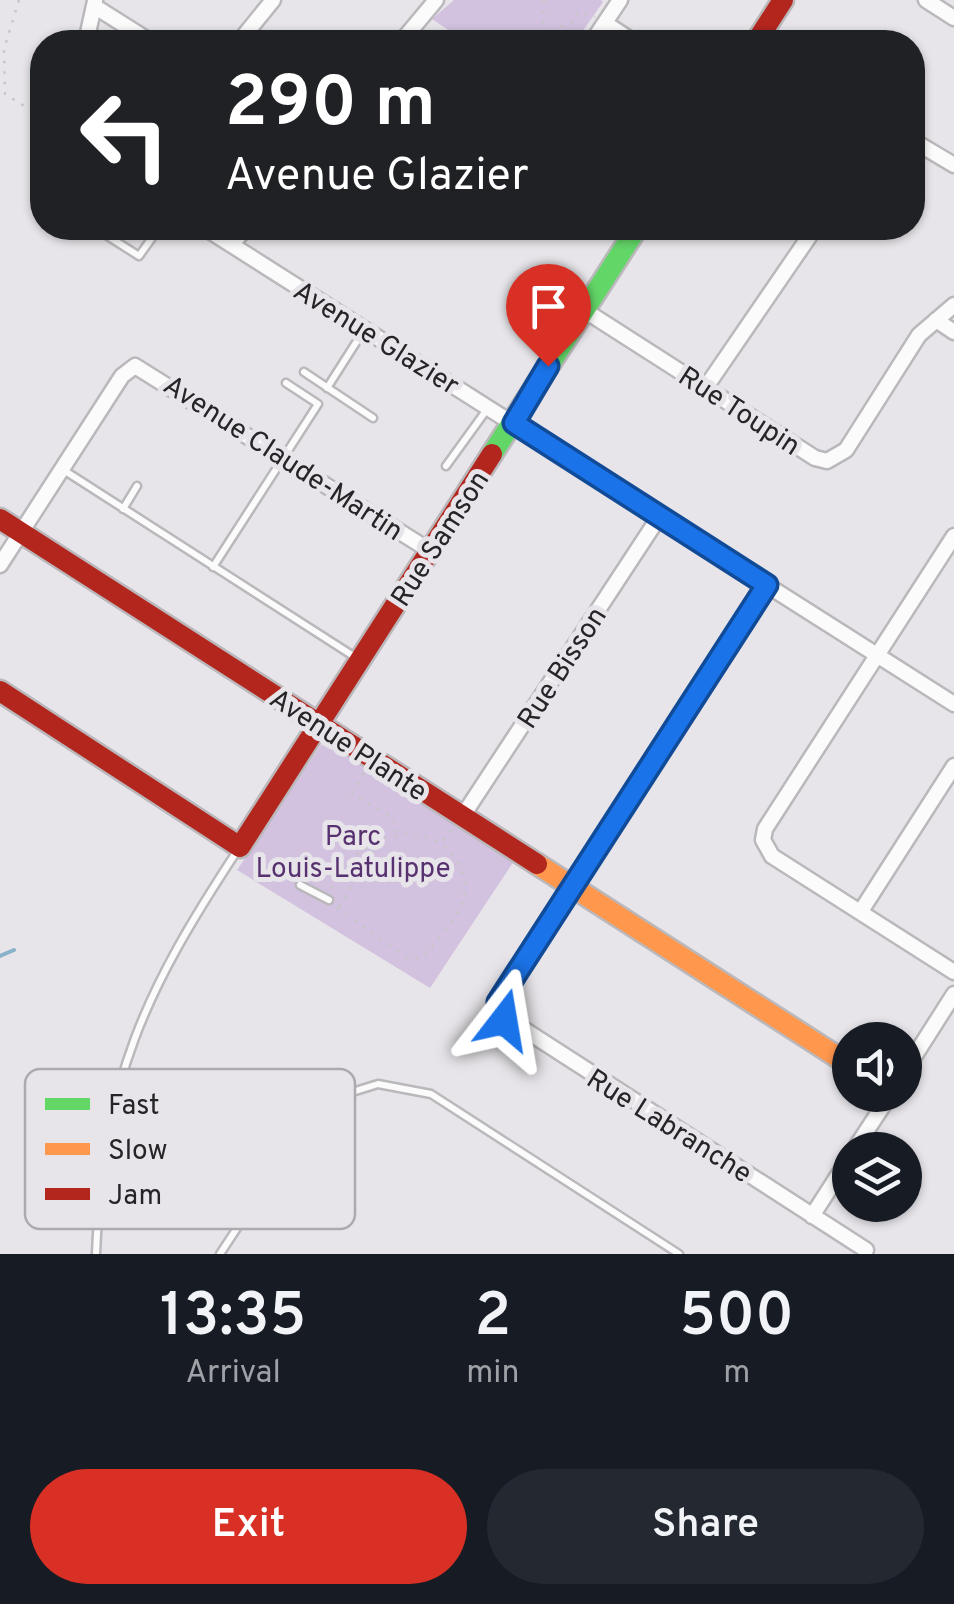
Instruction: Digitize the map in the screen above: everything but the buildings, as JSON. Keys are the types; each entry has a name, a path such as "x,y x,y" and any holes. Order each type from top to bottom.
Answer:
{"street":[{"path":"249,30 274,0"},
{"path":"411,30 436,0"},
{"path":"601,30 620,0"},
{"path":"764,30 783,0"},
{"path":"926,0 954,18"},
{"path":"88,30 94,3 133,30"},
{"path":"605,24 615,30"},
{"path":"925,148 954,166"},
{"name":"Avenue Glazier","path":"226,240 954,704"},
{"path":"232,244 236,240"},
{"name":"Rue Samson","path":"240,847 629,240"},
{"path":"706,387 807,240"},
{"name":"Rue Toupin","path":"584,310 816,458 827,461 846,450 918,335 954,305"},
{"path":"936,320 954,332"},
{"name":"Avenue Claude-Martin","path":"62,469 122,376 135,366 432,552"},
{"path":"0,564 62,469"},
{"name":"Rue Bisson","path":"462,817 659,517"},
{"name":"Avenue Plante","path":"0,519 832,1053"},
{"path":"954,536 949,554 878,654 765,829 763,840 772,856 954,972"},
{"name":"Rue Labranche","path":"767,585 498,1002 497,1012 866,1250"},
{"path":"0,691 240,847"},
{"path":"861,911 954,766"},
{"path":"922,1044 954,994"},
{"path":"812,1216 832,1185"}],"lane":[{"path":"114,240 140,256 151,240"},
{"path":"327,388 364,329"},
{"path":"304,372 372,418"},
{"path":"213,567 318,404 286,383"},
{"path":"446,466 488,407"},
{"path":"62,469 359,660"},
{"path":"122,509 137,486"},
{"path":"122,1069 146,1005 181,940 240,847"},
{"path":"300,885 329,900"},
{"path":"355,1091 378,1084 431,1094 679,1254"},
{"path":"96,1254 98,1229"},
{"path":"220,1254 236,1229"}],"path":[{"path":"19,0 4,49 5,94 30,110"},
{"path":"544,0 543,26 549,30"},
{"path":"554,30 560,25 569,30 583,10 605,24"},
{"path":"372,760 352,793 393,818 398,835"},
{"path":"441,843 462,817"},
{"path":"398,835 425,836 441,843 462,871 467,893 461,910 424,957 410,959 329,900 334,880 347,860 398,835"},
{"path":"338,908 370,864 377,844"}],"green space":[{"path":"454,0 603,2 583,30 448,30 432,19"},
{"name":"Parc Louis-Latulippe","path":"323,742 514,861 430,988 237,870"}],"waterway":[{"path":"0,956 14,950"}],"traffic: fast":[{"path":"492,454 629,240"}],"traffic: slow":[{"path":"537,864 832,1053"}],"traffic: jam":[{"path":"764,30 783,0"},
{"path":"0,691 240,847 492,454"},
{"path":"0,519 537,864"}],"route":[{"path":"504,1020 497,1012 498,1002 767,585 514,423 548,366"}]}
